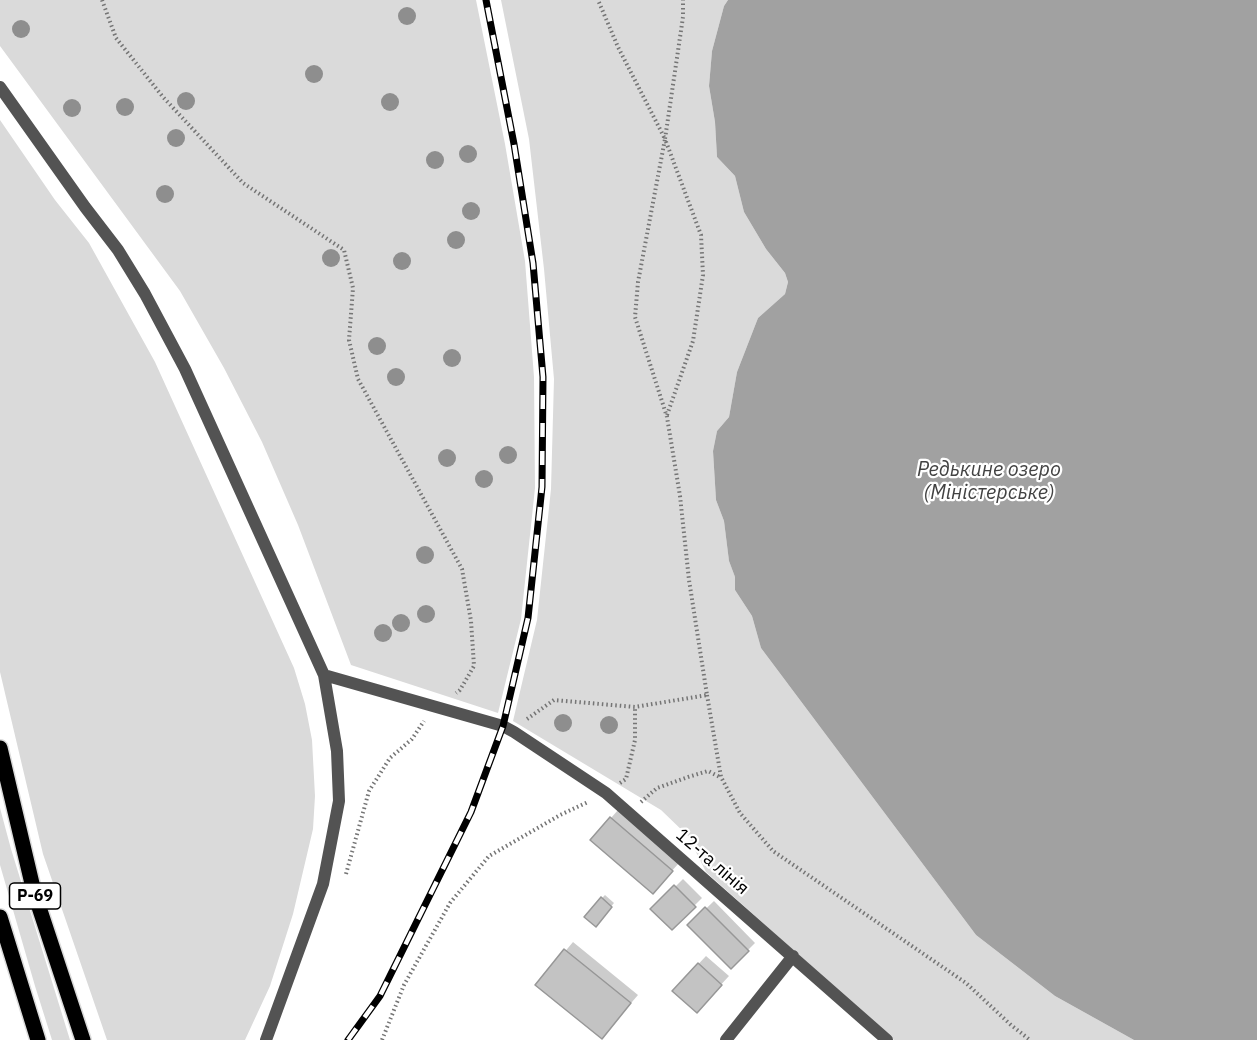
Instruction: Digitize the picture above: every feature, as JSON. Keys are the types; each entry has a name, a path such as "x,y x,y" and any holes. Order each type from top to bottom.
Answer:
{"main road":[{"name":"Р-69","path":"0,748 34,892 83,1040"},
{"name":"Р-69","path":"0,917 38,1040"}],"street":[{"path":"0,87 118,250 144,294 185,369 324,675 337,751 339,801 323,884 266,1040"},
{"name":"12-та лінія","path":"324,675 509,729 606,793 887,1040"},
{"path":"726,1040 793,956"}],"path":[{"path":"102,0 116,38 163,98 243,183 344,250 352,288 349,340 358,379 462,569 471,621 474,666 460,690 434,706 412,739 390,758 369,791 344,879"},
{"path":"598,0 618,47 666,139 701,235 703,274 693,341 667,417"},
{"path":"682,0 683,17 666,139 638,282 635,317 667,417 680,496 689,580 721,777 740,813 773,851 966,983 1030,1040"},
{"path":"509,729 554,700 635,706 707,694"},
{"path":"382,1040 404,985 450,903 489,856 560,815 606,793 626,779 635,740 635,706"},
{"path":"628,813 657,788 708,771 721,777"}],"shaded area":[{"path":"0,0 476,0 505,144 525,261 534,377 535,488 521,619 498,713 351,665 298,525 262,442 224,368 180,291 0,46"},
{"path":"501,0 728,0 724,6 712,51 709,86 715,122 717,157 735,176 744,212 766,249 785,273 788,282 785,294 758,318 737,372 729,417 717,431 713,451 716,500 724,521 729,561 735,577 735,590 752,616 761,648 976,935 1055,996 1134,1040 894,1040 706,872 688,836 661,810 513,721 537,620 551,489 554,379 529,139"},
{"path":"0,120 55,200 89,243 155,362 294,668 305,704 312,740 315,796 313,829 293,914 270,986 245,1040 107,1040 43,854 0,672"},
{"path":"0,808 70,1040 52,1040 35,986 0,865"}],"water":[{"name":"Редькине озеро (Міністерське)","path":"728,0 1257,0 1257,1040 1134,1040 1055,996 976,935 761,648 752,616 735,590 735,577 729,561 724,521 716,500 713,451 717,431 729,417 737,372 758,318 785,294 788,282 785,273 766,249 744,212 735,176 717,157 715,122 709,86 712,51 724,6"}],"building":[{"path":"610,817 673,871 653,894 590,840"},
{"path":"674,885 696,907 672,930 650,909"},
{"path":"601,897 612,907 596,927 584,917"},
{"path":"705,907 749,951 731,969 687,925"},
{"path":"564,949 631,1003 602,1039 535,985"},
{"path":"698,963 722,985 697,1013 672,991"}],"railway":[{"path":"348,1040 380,996 471,812 503,726 528,618 542,487 543,377 533,263 514,144 486,0"}]}
